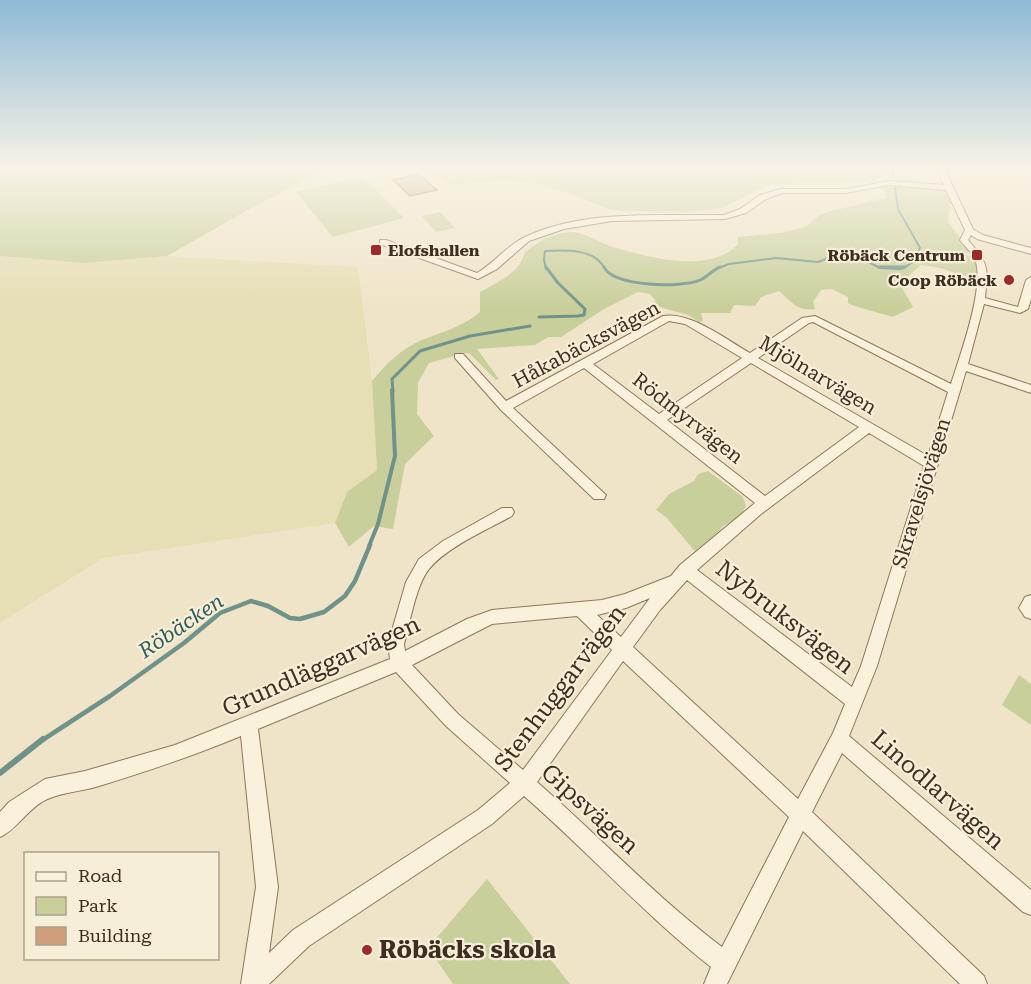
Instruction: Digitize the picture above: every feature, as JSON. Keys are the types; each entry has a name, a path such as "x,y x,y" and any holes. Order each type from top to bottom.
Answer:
{"street":[{"path":"382,242 478,276 494,267 526,239 575,224 633,218 728,216"},
{"name":"Skravelsjövägen","path":"715,984 839,739 869,666 962,366 980,300 983,274 977,255 964,240 969,230 963,216"},
{"path":"969,230 981,237 1031,250"},
{"path":"980,300 1020,310 1024,307 1031,280"},
{"name":"Håkabäcksvägen","path":"505,407 667,318 684,320"},
{"path":"659,420 806,320 815,319 954,390"},
{"name":"Mjölnarvägen","path":"684,320 931,464"},
{"path":"459,356 505,407 599,495"},
{"name":"Rödmyrvägen","path":"586,364 765,503"},
{"path":"962,366 1031,389"},
{"name":"Stenhuggarvägen","path":"252,984 301,938 485,817 524,784 622,650 680,576 765,503 867,428"},
{"path":"399,663 396,644 414,582 424,564 448,545 507,512"},
{"name":"Nybruksvägen","path":"680,576 855,701"},
{"name":"Grundläggarvägen","path":"0,827 16,809 45,789 85,781 175,754 399,663 453,633 492,617 582,611 626,601 680,576"},
{"path":"582,611 801,815 976,984"},
{"name":"Gipsvägen","path":"399,663 452,720 580,832 689,936 725,964"},
{"name":"Stenhuggarvägen","path":"249,724 267,887 252,984"},
{"name":"Linodlarvägen","path":"839,739 1031,904"}],"shaded area":[{"path":"0,256 84,263 167,256 358,267 372,381 377,470 347,492 335,523 103,558 0,623"}],"green space":[{"path":"0,216 238,216 167,256 84,263 0,256"},
{"path":"316,216 402,216 404,218 333,237"},
{"path":"422,216 444,216 455,228 436,232"},
{"path":"818,216 949,216 948,222 970,250 966,254 976,260 980,273 977,280 940,268 921,265 900,284 913,307 893,317 854,306 848,303 848,297 832,289 821,290 813,302 815,309 799,307 779,291 761,297 755,306 734,305 730,313 701,313 703,321 699,322 688,315 656,306 650,294 638,292 604,309 561,337 548,337 535,345 477,349 499,379 496,380 470,354 465,353 429,363 418,383 417,414 434,436 405,464 393,529 374,526 349,547 335,523 347,492 377,470 372,381 401,352 422,340 459,325 480,312 480,292 513,271 525,252 546,238 571,232 641,255 677,261 712,259 738,244 738,237 781,233 806,227"},
{"path":"708,471 743,497 746,506 739,518 723,526 712,541 697,554 666,517 656,510 669,494 694,481 698,474"},
{"path":"1019,675 1031,684 1031,725 1002,705"},
{"path":"487,879 570,984 453,984 428,948"}],"waterway":[{"name":"Röbäcken","path":"902,216 920,248 913,262 902,269"},
{"name":"Röbäcken","path":"546,269 545,251 561,250 594,257 605,269"},
{"name":"Röbäcken","path":"718,268 729,264 776,258 818,262 834,256 861,258 880,268 900,269"},
{"name":"Röbäcken","path":"539,317 584,315 585,309 558,283 546,267"},
{"name":"Röbäcken","path":"604,267 610,274 620,279 664,285 691,283 718,268"},
{"name":"Röbäcken","path":"879,267 905,267"},
{"name":"Röbäcken","path":"393,392 392,379 420,351 470,336 530,326"},
{"name":"Röbäcken","path":"369,546 378,524 395,456 392,390"},
{"name":"Röbäcken","path":"41,741 110,696 184,643 220,613 251,601 268,606 290,618 300,619 324,612 345,596 355,581 370,545"},
{"name":"Röbäcken","path":"0,773 43,739"}],"place":[{"name":"Elofshallen","path":"376,250"},
{"name":"Röbäck Centrum","path":"977,255"},
{"name":"Coop Röbäck","path":"1009,280"},
{"name":"Röbäcks skola","path":"367,950"}]}
